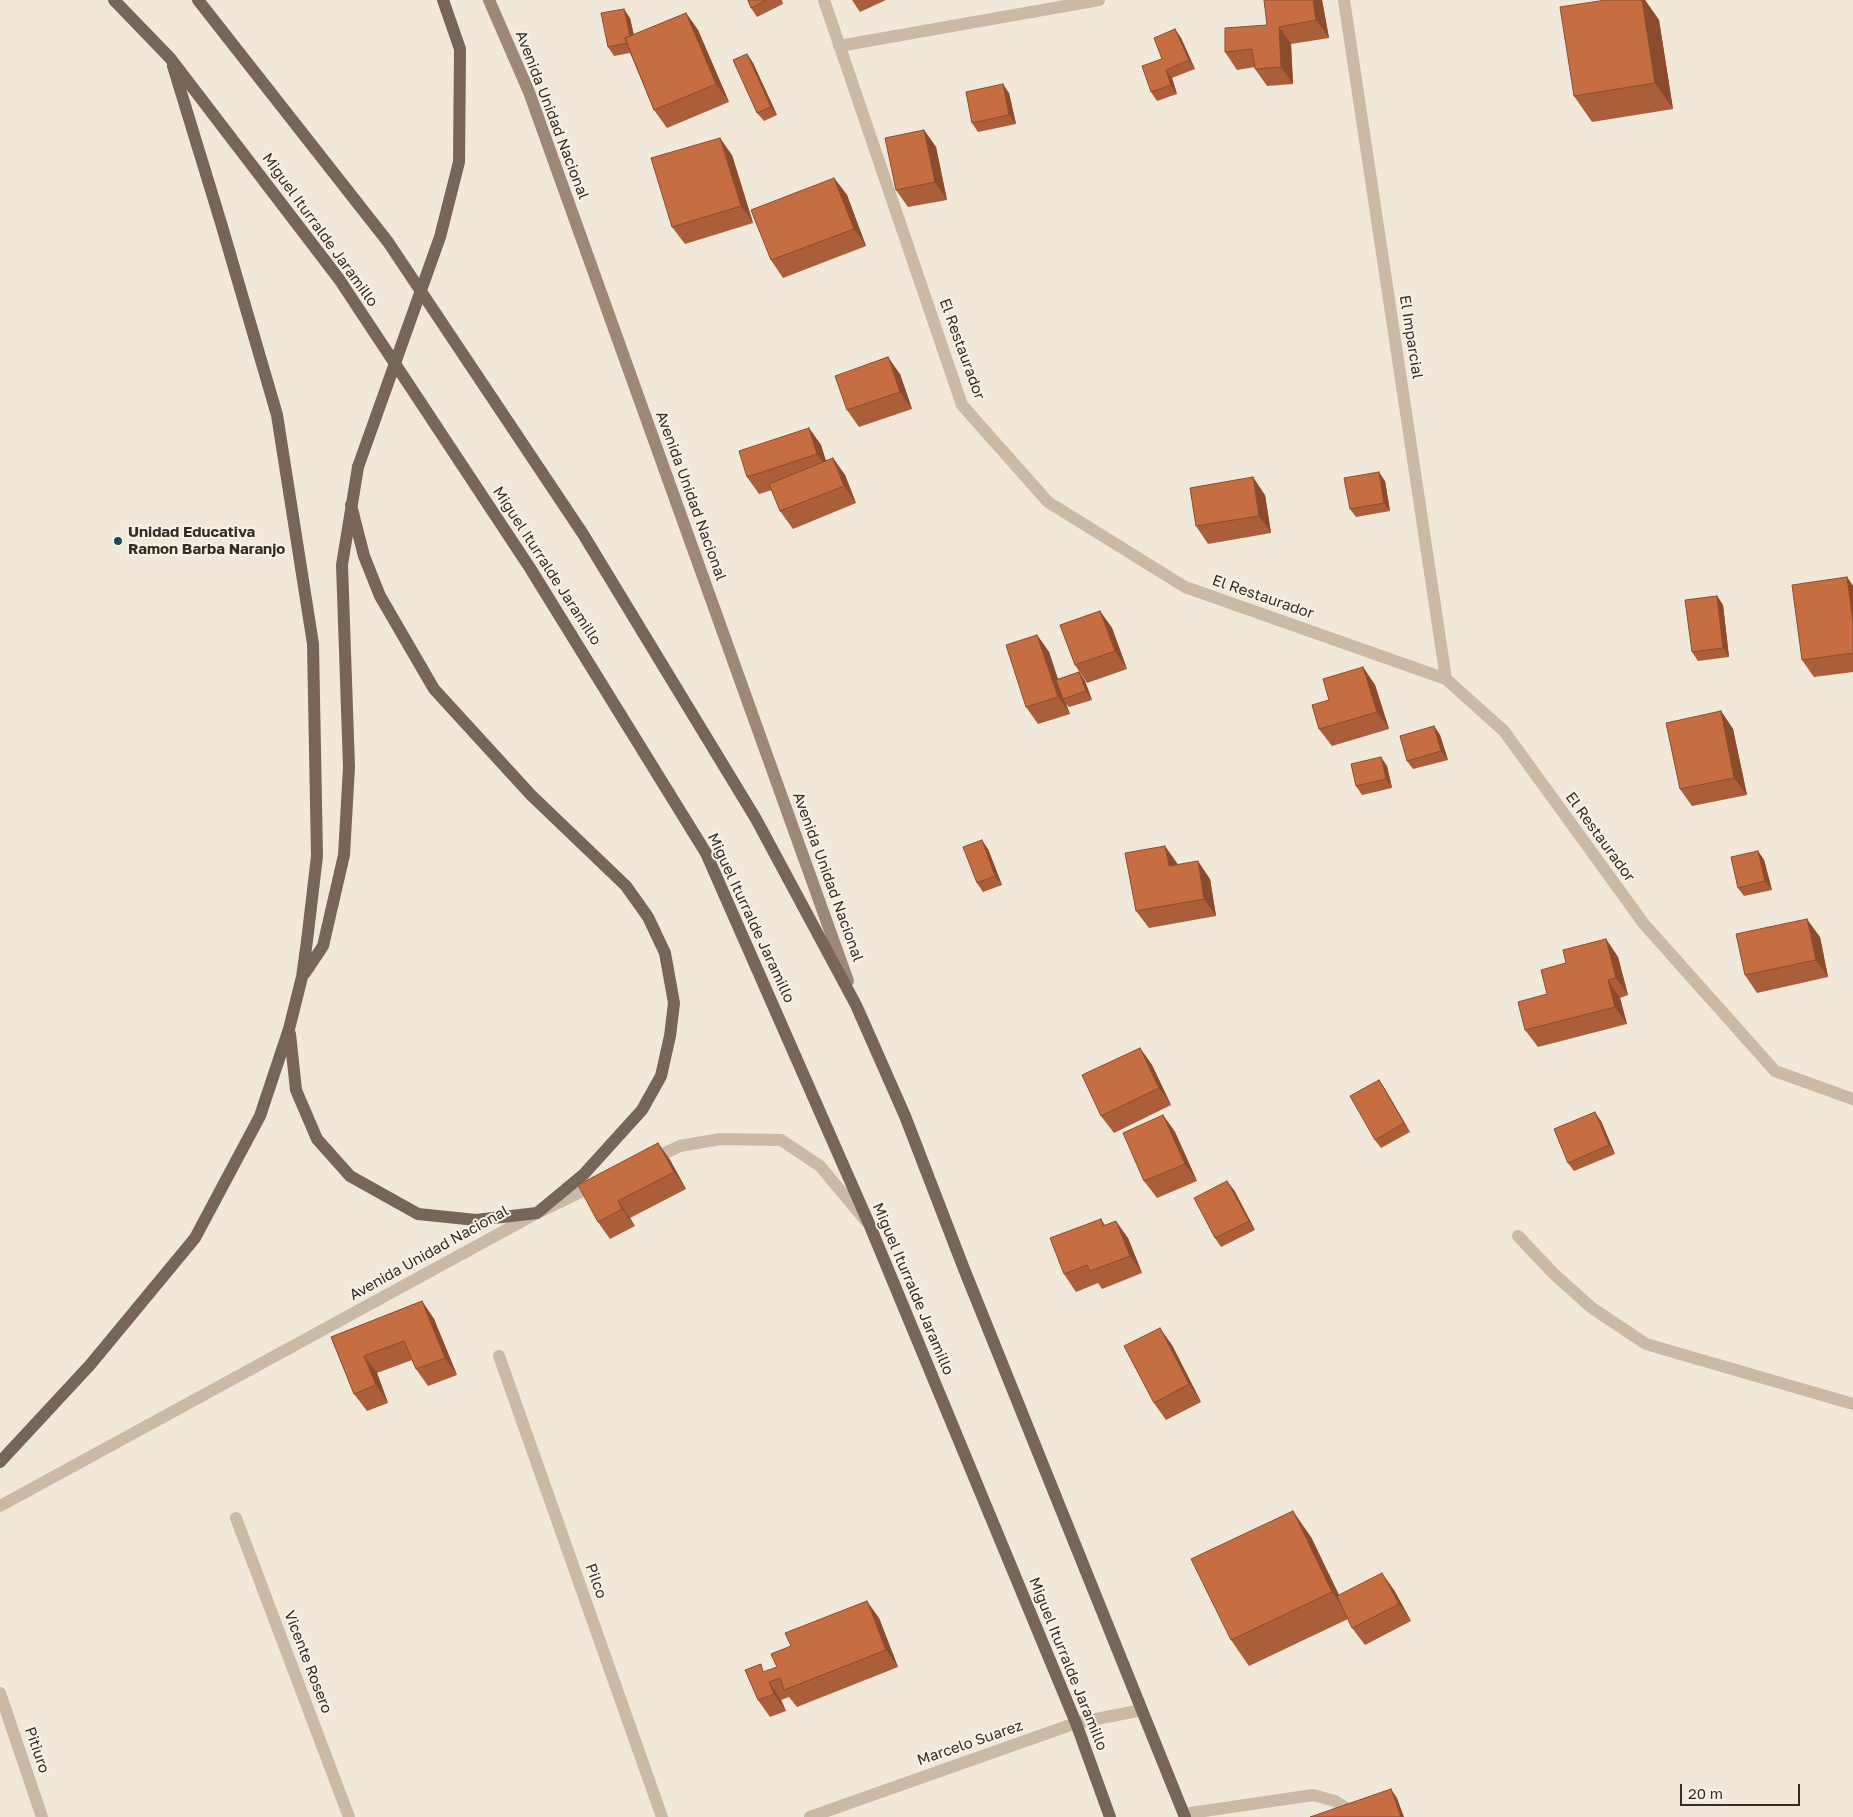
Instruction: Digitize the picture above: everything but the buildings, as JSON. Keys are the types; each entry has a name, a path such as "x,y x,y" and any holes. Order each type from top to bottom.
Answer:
{"main road":[{"name":"Miguel Iturralde Jaramillo","path":"114,0 170,58 339,279 530,568 706,853 870,1226 1076,1723 1110,1817"},
{"path":"198,0 388,242 583,534 756,819 856,1005 904,1116 1185,1816"},
{"path":"302,977 322,946 344,855 349,767 342,565 358,467 440,238 459,162 460,49 442,0"},
{"name":"Avenida Unidad Nacional","path":"489,0 529,92 856,1005"},
{"path":"0,1462 90,1365 195,1238 260,1116 289,1029 302,977 317,856 313,644 277,415 222,223 170,58"},
{"path":"289,1029 296,1090 317,1138 350,1176 418,1214 476,1220 537,1213 584,1174 612,1145 642,1110 660,1076 670,1036 674,1003 665,954 648,917 626,886 531,795 434,689 380,596 364,556 351,504"}],"street":[{"name":"El Restaurador","path":"824,0 962,405 1048,502 1184,587 1446,679 1504,731 1644,924 1775,1071 1853,1099"},
{"path":"839,46 1099,0"},
{"name":"El Imparcial","path":"1344,0 1446,679"},
{"path":"635,1167 680,1146 720,1139 781,1140 820,1166 870,1226"},
{"name":"Avenida Unidad Nacional","path":"0,1506 537,1213 608,1179"},
{"path":"1518,1236 1554,1274 1592,1308 1646,1344 1853,1404"},
{"name":"Pilco","path":"498,1356 662,1817"},
{"name":"Vicente Rosero","path":"236,1518 349,1817"},
{"name":"Pitiuro","path":"0,1693 42,1817"},
{"name":"Marcelo Suarez","path":"810,1817 1076,1723 1142,1710"},
{"path":"1185,1816 1313,1796 1335,1801 1354,1813"}],"place":[{"name":"Unidad Educativa Ramon Barba Naranjo","path":"118,541"}]}
